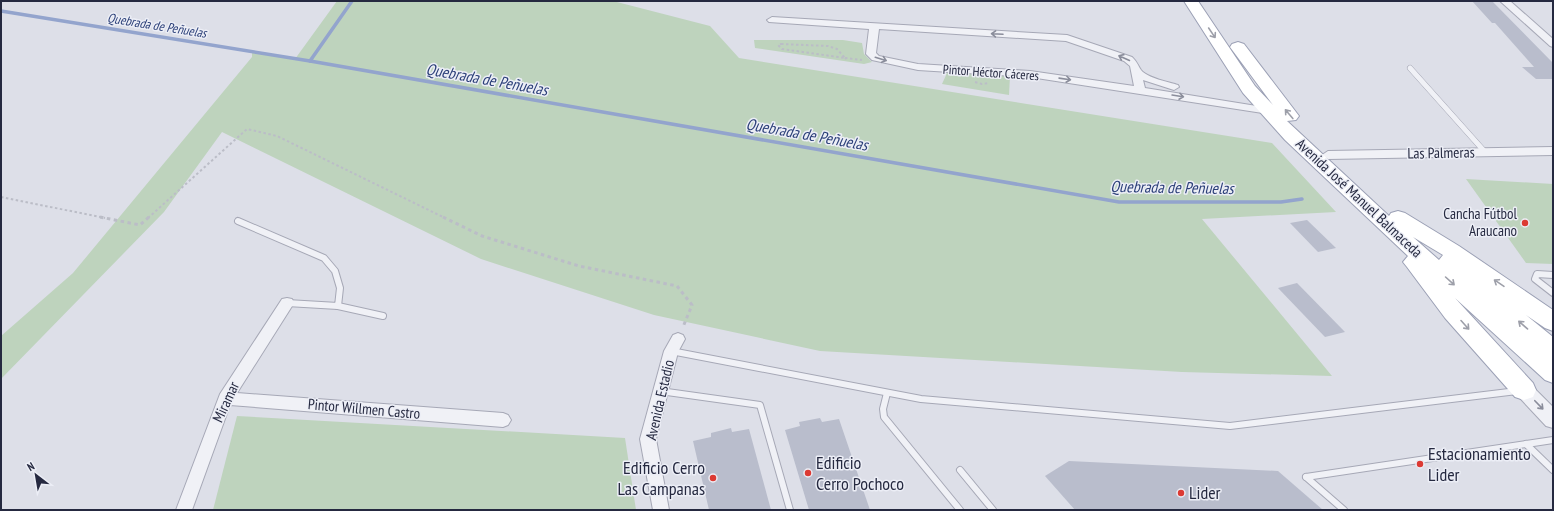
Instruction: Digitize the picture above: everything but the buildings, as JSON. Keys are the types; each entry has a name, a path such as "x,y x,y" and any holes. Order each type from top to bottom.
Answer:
{"main road":[{"name":"Avenida José Manuel Balmaceda","path":"1191,1 1249,89 1311,155 1553,351"},
{"name":"Avenida José Manuel Balmaceda","path":"1205,1 1240,50 1291,116 1388,218 1553,373"},
{"path":"1388,218 1452,251 1553,322"},
{"path":"1388,218 1453,312 1524,390"}],"street":[{"path":"1505,1 1553,44"},
{"path":"772,20 1067,38 1128,59 1135,65 1140,90"},
{"path":"874,26 871,54 874,57"},
{"name":"Pintor Héctor Cáceres","path":"874,57 918,67 1030,74 1265,107"},
{"path":"1136,71 1159,84 1265,107"},
{"name":"Las Palmeras","path":"1328,155 1553,151"},
{"name":"Miramar","path":"184,510 225,398 287,303"},
{"name":"Avenida Estadio","path":"661,510 648,439 660,390 675,345"},
{"path":"1524,390 1553,420"},
{"name":"Pintor Willmen Castro","path":"225,398 503,420"}],"lane":[{"path":"1410,68 1485,152"},
{"path":"238,221 324,258 335,271 340,288 338,306"},
{"path":"1553,274 1541,273 1537,274 1535,278 1553,292"},
{"path":"287,303 338,306 383,316"},
{"path":"675,345 887,393 921,399 1230,426 1524,390"},
{"path":"660,390 760,405 790,510"},
{"path":"887,393 884,417 960,510"},
{"path":"1344,510 1306,477 1468,454 1553,440"},
{"path":"1526,444 1553,470"},
{"path":"960,470 993,510"}],"path":[{"path":"846,59 837,49 828,46 778,45 782,49 846,59 861,60 874,57"},
{"path":"1,197 140,225 247,129 277,136 482,236 580,266 677,286 692,305 675,345"}],"green space":[{"name":"Quebrada de Peñuelas","path":"337,1 613,1 710,26 739,58 1272,143 1336,212 1202,219 1332,376 1182,372 820,351 654,315 481,259 222,132 164,212 1,379 1,336 73,273 252,57 252,52 295,59"},
{"path":"754,40 843,40 862,43 864,54 872,62 864,64 755,48"},
{"path":"947,73 1010,76 1009,95 942,84"},
{"name":"Cancha Fútbol Araucano","path":"1466,179 1553,184 1553,264 1526,263"},
{"path":"237,416 625,438 636,510 213,510"}],"waterway":[{"name":"Quebrada de Peñuelas","path":"310,61 352,1"},
{"name":"Quebrada de Peñuelas","path":"1,11 310,61"},
{"name":"Quebrada de Peñuelas","path":"310,61 1119,202 1281,202 1302,199"}],"place":[{"name":"Cancha Fútbol Araucano","path":"1525,223"},
{"name":"Estacionamiento Lider","path":"1420,464"},
{"name":"Edificio Cerro Pochoco","path":"808,473"},
{"name":"Edificio Cerro Las Campanas","path":"713,478"},
{"name":"Lider","path":"1181,493"}]}
